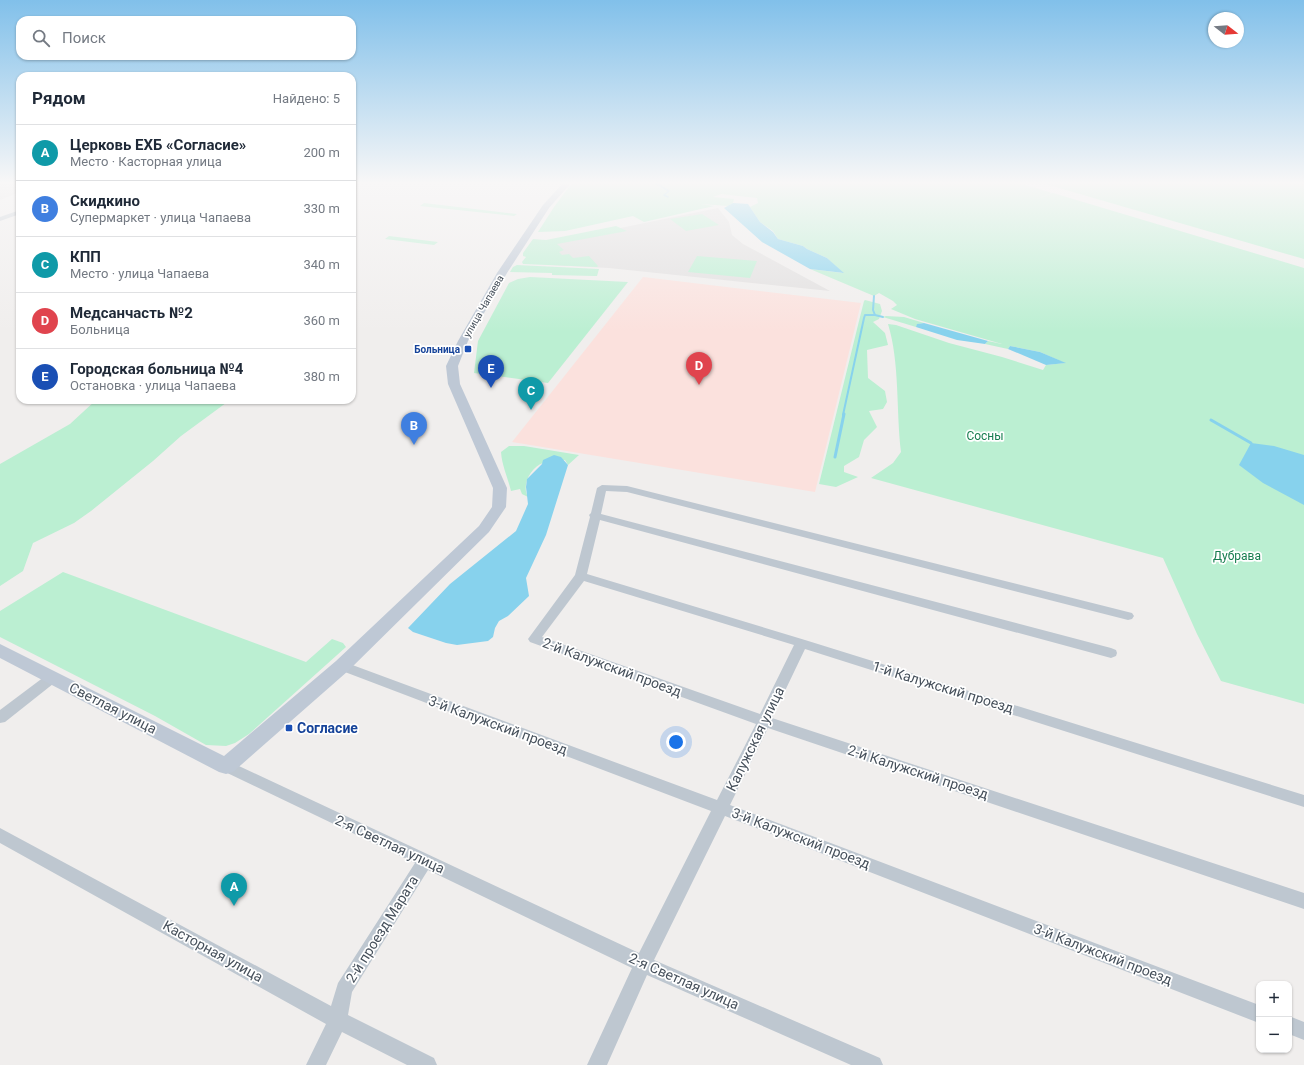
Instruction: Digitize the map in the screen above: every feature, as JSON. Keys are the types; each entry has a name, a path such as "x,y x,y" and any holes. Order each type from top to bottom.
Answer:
{"street":[{"name":"улица Чапаева","path":"342,666 484,529 499,507 500,488 454,384 452,366 463,341 502,273 529,233"},
{"path":"581,576 594,515 602,488 627,489 1128,616"},
{"path":"594,515 1111,653"},
{"name":"2-й Калужский проезд","path":"581,576 534,639 764,721 1304,901"},
{"name":"1-й Калужский проезд","path":"581,576 801,643 1304,801"},
{"name":"Калужская улица","path":"597,1065 643,964 764,721 801,643"},
{"name":"Светлая улица","path":"0,650 226,766"},
{"path":"226,766 342,666"},
{"name":"3-й Калужский проезд","path":"342,666 721,808 1256,1013"},
{"path":"0,718 53,677"},
{"name":"2-я Светлая улица","path":"226,766 643,964 873,1065"},
{"name":"Касторная улица","path":"0,835 338,1020 427,1065"},
{"name":"2-й проезд Марата","path":"316,1065 338,1020 344,989 425,861"},
{"path":"1292,1026 1304,1031"}],"shaded area":[{"path":"597,233 731,233 732,235 743,244 830,291 609,268 551,265 547,243"},
{"path":"643,277 861,303 815,492 512,442"}],"green space":[{"path":"582,233 618,233 557,244 564,250 559,252 562,255 569,254 573,258 589,256 598,266 597,267 523,264 522,262 526,257 523,256 523,253 533,239 546,240"},
{"path":"774,233 1186,233 1304,268 1304,704 1221,681 1197,634 1163,558 871,478 893,463 901,452 896,371 892,339 888,324 896,325 949,343 1043,370 1046,365 1065,363 1040,352 1010,346 1008,349 985,344 988,341 1002,344 915,319 891,309 897,305 879,293 874,296 810,269 843,273 827,258 803,246 778,239"},
{"path":"1213,233 1304,233 1304,259"},
{"path":"389,236 438,242 434,245 385,239"},
{"path":"697,256 757,261 750,278 688,272"},
{"path":"517,265 599,269 597,276 510,272 513,267"},
{"path":"530,277 628,282 548,383 474,373 478,341 509,283 518,279"},
{"path":"864,301 880,304 882,311 879,319 873,322 885,333 888,345 867,350 868,378 885,391 887,402 883,409 869,411 877,427 864,440 859,457 844,466 844,472 858,477 836,487 819,484"},
{"path":"883,317 904,317 924,323 918,324 916,327"},
{"path":"92,404 225,404 181,436 153,461 91,511 74,523 33,543 23,571 0,586 0,464 70,424"},
{"path":"509,446 524,446 579,455 568,465 565,460 551,461 543,463 535,468 528,477 526,492 528,497 522,494 520,489 511,491 501,452"},
{"path":"63,572 306,662 332,639 343,643 346,647 249,734 235,743 226,746 206,745 155,716 0,637 0,611"}],"water":[{"path":"752,233 774,233 778,239 803,246 827,258 844,273 810,269 762,242"},
{"path":"924,323 988,341 985,344 957,340 916,327 917,324"},
{"path":"1010,346 1040,352 1066,363 1046,365 1008,349"},
{"path":"1251,443 1274,446 1304,455 1304,505 1263,483 1239,465"},
{"path":"554,455 561,457 568,465 546,535 526,578 529,596 508,616 499,621 495,628 493,637 488,641 457,645 413,632 408,628 450,584 516,531 528,504 526,487 527,479 542,464 543,460"}],"waterway":[{"path":"874,296 873,310 875,315"},
{"path":"843,415 864,318 865,315 875,315"},
{"path":"875,315 883,317"},
{"path":"835,457 844,414"},
{"path":"1211,420 1251,443"}],"place":[{"name":"Больница","path":"468,349"},
{"name":"Медсанчасть №2","path":"699,385"},
{"name":"Городская больница №4","path":"491,388"},
{"name":"КПП","path":"531,410"},
{"name":"Скидкино","path":"414,445"},
{"name":"Согласие","path":"289,728"},
{"name":"Церковь ЕХБ «Согласие»","path":"234,906"}],"park label":[{"name":"Сосны","path":"985,436"},
{"name":"Дубрава","path":"1237,556"}]}
